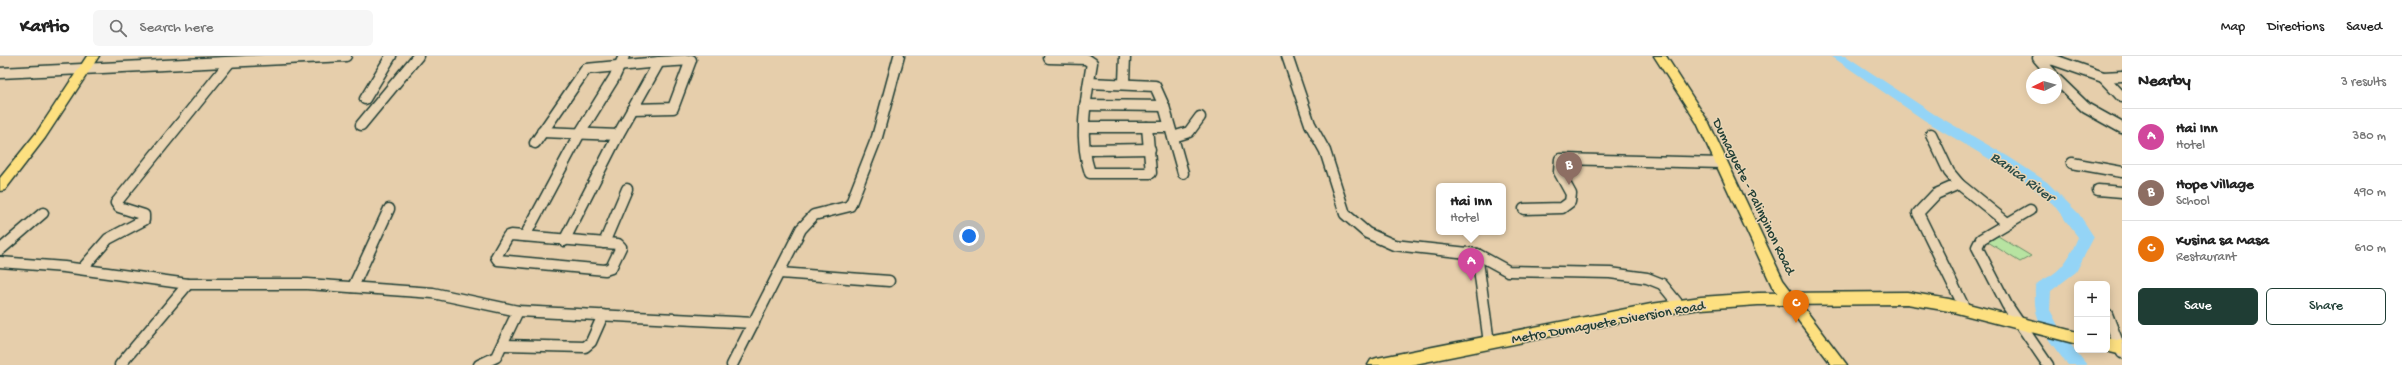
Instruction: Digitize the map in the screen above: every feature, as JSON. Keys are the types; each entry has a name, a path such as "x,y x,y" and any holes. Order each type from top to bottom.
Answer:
{"highway":[{"name":"Metro Dumaguete Diversion Road","path":"1377,365 1679,305 1788,298 1901,297 1965,309 2074,337"}],"main road":[{"path":"0,187 42,135 93,56"},
{"name":"Dumaguete - Palinpinon Road","path":"1660,56 1703,123 1770,266 1788,298 1840,365"}],"street":[{"path":"0,73 229,63 304,57 346,56"},
{"path":"365,99 391,56"},
{"path":"361,126 418,56"},
{"path":"732,365 801,229 814,215 850,206 877,137 899,56"},
{"path":"1124,83 1125,56"},
{"path":"1287,56 1310,124 1325,151 1345,214 1367,233 1394,245 1477,254 1490,258 1498,267 1508,271 1635,274 1659,282 1673,296 1679,305"},
{"path":"1049,58 1090,60 1089,83 1085,105 1086,150 1090,173 1148,173 1152,170 1147,126"},
{"path":"2047,68 2038,58 2054,60 2103,77 2122,76"},
{"path":"525,236 580,133 623,60"},
{"path":"535,142 583,71 623,60 659,62 691,60 672,108 632,109"},
{"path":"564,241 618,135 659,62"},
{"path":"82,270 98,246 110,235 144,220 144,215 119,207 116,203 229,63"},
{"path":"2103,77 2121,95"},
{"path":"1089,83 1124,83 1155,86 1164,106 1183,173"},
{"path":"2062,86 2078,103 2108,123 2122,128"},
{"path":"1085,105 1164,106"},
{"path":"1173,137 1189,132 1200,117"},
{"path":"1085,127 1169,127"},
{"path":"542,132 618,135"},
{"path":"1931,134 1949,172 1959,184 2006,222"},
{"path":"1086,150 1150,149"},
{"path":"1524,209 1562,208 1570,202 1571,194 1560,172 1560,159 1722,162"},
{"path":"2072,163 2122,172"},
{"path":"1959,184 1936,194 1918,213 1965,309"},
{"path":"604,243 627,190"},
{"path":"2098,190 2122,192"},
{"path":"353,287 389,209"},
{"path":"2030,210 2006,222 1981,239 1977,247 2022,325 2048,365"},
{"path":"0,250 43,213"},
{"path":"508,236 525,236 564,241 604,243 621,247 611,268 605,270 496,259 508,236"},
{"path":"1477,254 1489,343"},
{"path":"0,262 82,270 188,284 307,284 433,293 518,311 754,323"},
{"path":"780,273 889,281"},
{"path":"120,365 188,284"},
{"path":"480,365 493,360 504,345 518,311"},
{"path":"504,345 586,347 591,342 603,315"},
{"path":"2108,317 2118,348"}],"green space":[{"path":"1998,236 2031,256 2020,262 1988,242"}],"waterway":[{"name":"Banica River","path":"1837,56 1937,122 2023,172 2042,186 2073,218 2086,237 2079,255 2070,268 2059,278 2043,288 2042,310 2057,339 2078,365"}],"place":[{"name":"Hope Village","path":"1569,185"},
{"name":"Hai Inn","path":"1471,281"},
{"name":"Kusina sa Masa","path":"1796,323"}]}
